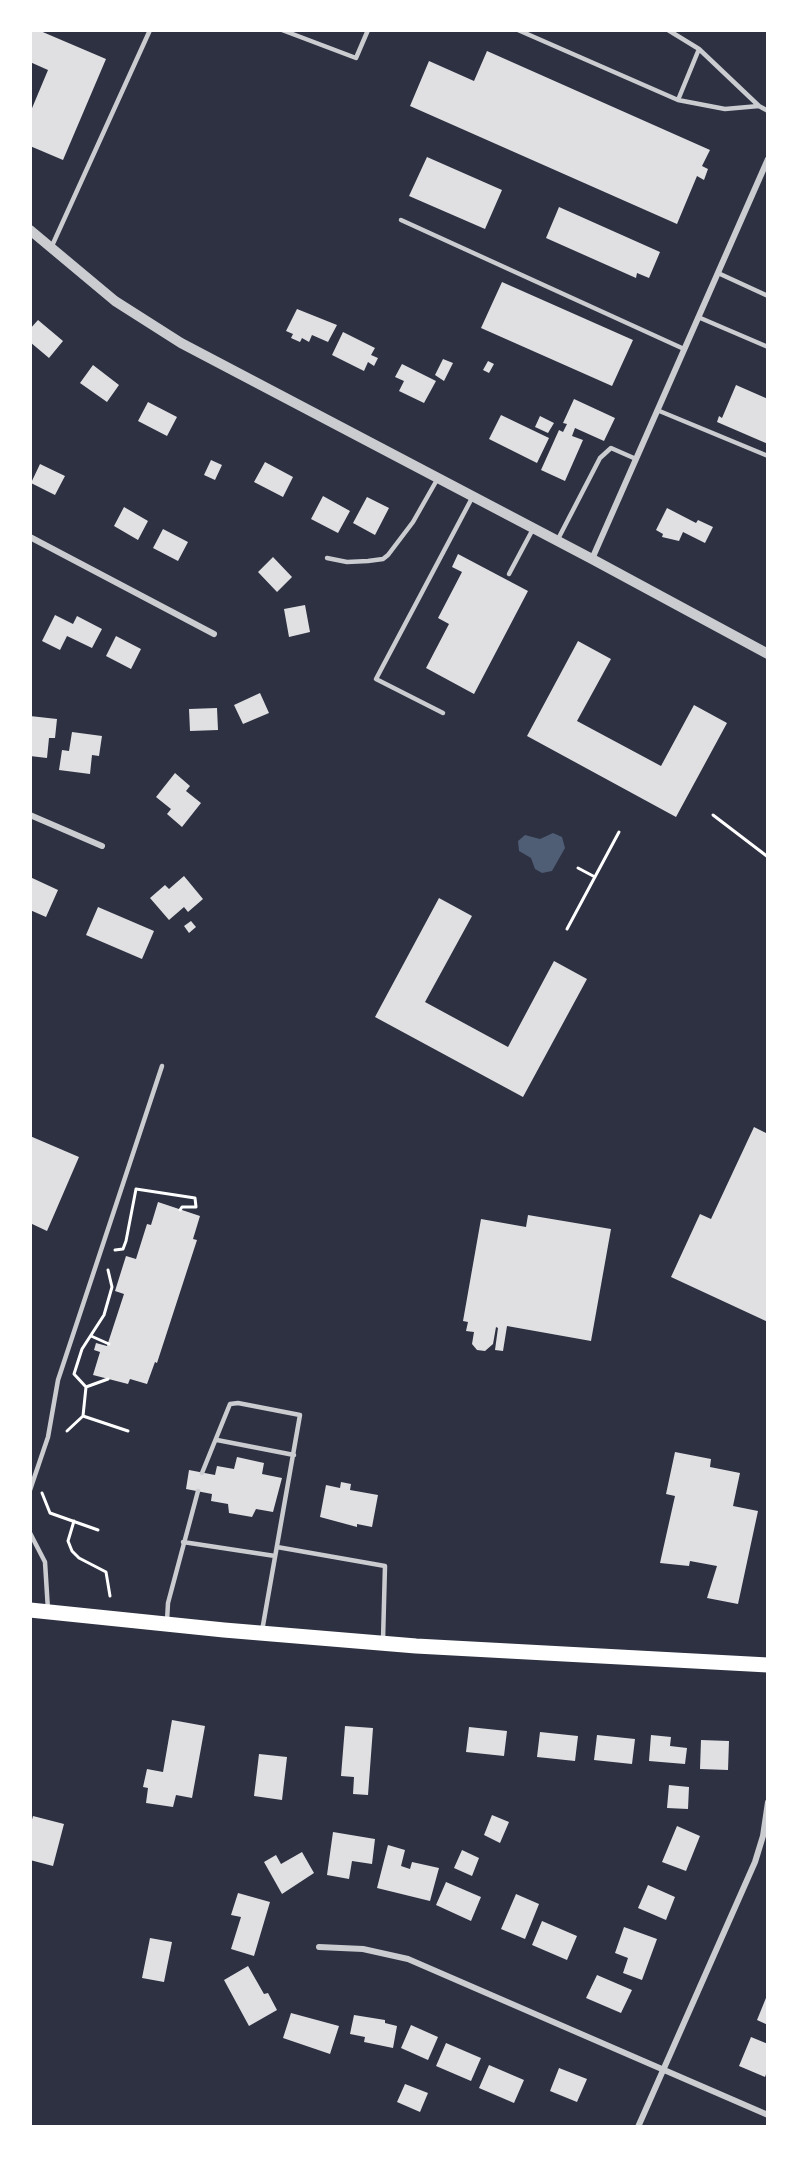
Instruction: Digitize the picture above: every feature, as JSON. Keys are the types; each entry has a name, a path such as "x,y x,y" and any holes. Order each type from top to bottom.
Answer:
{"main road":[{"path":"30,1610 382,1643 768,1665"}],"street":[{"path":"592,559 768,159"},
{"path":"30,230 142,320 189,348 768,654"},
{"path":"30,537 214,634"},
{"path":"30,814 102,846"},
{"path":"638,2127 661,2070 755,1862 763,1836 768,1802"},
{"path":"319,1947 363,1949 408,1959 768,2115"}],"lane":[{"path":"51,248 150,30"},
{"path":"282,30 356,58 368,30"},
{"path":"518,30 678,100 724,109 759,106"},
{"path":"668,30 699,49 759,106 768,111"},
{"path":"678,100 699,49"},
{"path":"401,220 684,349"},
{"path":"718,273 768,296"},
{"path":"698,317 768,347"},
{"path":"657,410 768,456"},
{"path":"557,541 600,458 611,448 636,459"},
{"path":"327,558 347,562 383,559 398,544 438,478"},
{"path":"443,713 376,679 472,498"},
{"path":"509,574 533,529"},
{"path":"30,1490 48,1437 58,1380 162,1066"},
{"path":"202,1473 230,1404 238,1403 300,1415 261,1633"},
{"path":"217,1440 294,1455"},
{"path":"167,1624 168,1603 198,1491"},
{"path":"30,1533 45,1562 48,1576 48,1612"},
{"path":"183,1542 275,1556"},
{"path":"277,1547 385,1566 382,1643"}],"path":[{"path":"713,815 768,856"},
{"path":"567,929 619,832"},
{"path":"578,868 595,877"},
{"path":"112,1256 115,1248 123,1249 126,1241 136,1189 195,1198 196,1206 180,1209"},
{"path":"67,1431 83,1416 86,1387 74,1374 82,1349 101,1323 111,1293 107,1272 110,1264"},
{"path":"91,1336 109,1344"},
{"path":"86,1387 106,1382 108,1379"},
{"path":"83,1416 128,1431"},
{"path":"42,1493 50,1513 98,1530"},
{"path":"74,1521 68,1540 72,1551 79,1558 106,1572 110,1596"}],"water":[{"path":"553,833 562,837 565,848 552,871 542,873 535,869 531,858 519,851 518,841 525,835 540,839"}],"building":[{"path":"38,30 106,59 63,160 30,146 30,113 48,70 30,62 30,31"},
{"path":"487,51 710,150 702,166 708,169 704,180 697,176 677,224 410,106 429,61 474,81"},
{"path":"427,157 502,190 485,229 409,196"},
{"path":"559,207 660,252 649,278 637,273 636,278 546,238"},
{"path":"502,282 633,340 612,386 481,328"},
{"path":"297,309 337,325 328,342 312,335 309,342 302,338 300,342 291,338 293,334 286,331"},
{"path":"38,320 63,341 49,358 30,342 30,329"},
{"path":"343,332 375,348 371,355 378,358 374,366 368,362 364,371 332,355"},
{"path":"443,359 453,363 444,381 435,375"},
{"path":"488,361 494,364 489,373 483,370"},
{"path":"402,364 436,381 424,403 399,391 404,381 395,377"},
{"path":"93,365 119,385 107,402 80,383"},
{"path":"736,385 768,399 768,444 717,422 719,416 722,418"},
{"path":"574,399 615,418 604,441 575,428 572,436 583,440 565,481 541,470 559,430 563,432 567,424 563,423"},
{"path":"148,402 177,417 167,436 138,421"},
{"path":"501,415 549,438 537,463 489,439"},
{"path":"540,416 554,423 548,433 535,427"},
{"path":"211,460 222,465 215,480 204,475"},
{"path":"265,462 293,477 283,497 254,482"},
{"path":"40,464 65,476 55,495 31,483"},
{"path":"323,496 350,511 338,533 311,519"},
{"path":"367,497 389,508 375,535 353,523"},
{"path":"124,507 148,521 138,540 114,526"},
{"path":"667,508 696,523 698,520 713,527 705,543 683,532 679,541 662,537 663,534 656,530"},
{"path":"163,529 188,542 178,561 153,548"},
{"path":"458,554 528,591 474,694 426,668 449,624 438,618 462,572 452,567"},
{"path":"273,557 292,577 277,592 258,572"},
{"path":"305,605 310,632 289,637 284,609"},
{"path":"55,615 73,624 77,616 102,629 92,648 67,636 60,650 42,641"},
{"path":"116,636 141,649 131,669 106,656"},
{"path":"578,641 611,659 577,721 661,766 694,705 727,723 676,817 527,736"},
{"path":"260,693 269,713 243,724 234,705"},
{"path":"217,708 218,730 190,731 189,709"},
{"path":"30,716 57,719 55,738 49,738 47,758 30,756"},
{"path":"72,732 102,736 99,756 92,755 90,774 59,770 62,750 69,751"},
{"path":"175,773 190,786 186,791 201,803 182,827 167,814 171,809 156,797"},
{"path":"184,876 203,899 188,912 184,907 169,920 150,898 165,885 169,889"},
{"path":"30,877 58,890 46,917 30,910"},
{"path":"439,898 472,916 425,1002 508,1047 554,961 587,979 523,1097 375,1017"},
{"path":"98,907 154,931 142,959 86,935"},
{"path":"191,921 196,927 189,933 184,926"},
{"path":"754,1127 768,1134 768,1322 671,1277 700,1214 711,1219"},
{"path":"30,1136 79,1157 47,1231 30,1223"},
{"path":"158,1202 200,1216 193,1239 197,1240 157,1363 155,1362 147,1384 130,1379 128,1384 93,1375 100,1352 94,1350 96,1343 107,1346 124,1294 115,1291 126,1256 136,1259 147,1224 151,1225"},
{"path":"528,1215 611,1229 591,1341 507,1326 503,1351 495,1350 498,1328 496,1327 493,1344 485,1351 477,1350 472,1344 474,1332 466,1331 468,1322 463,1321 481,1219 526,1227"},
{"path":"675,1452 711,1459 710,1467 740,1473 733,1506 758,1511 738,1604 707,1598 717,1566 690,1561 689,1566 660,1563 675,1496 666,1494"},
{"path":"237,1457 264,1463 262,1474 282,1478 273,1512 256,1509 252,1517 229,1513 228,1504 211,1501 212,1494 186,1489 189,1470 215,1475 217,1466 234,1469"},
{"path":"341,1482 351,1484 350,1490 378,1495 372,1527 357,1524 357,1527 320,1517 326,1485 340,1488"},
{"path":"172,1720 205,1726 192,1798 176,1795 173,1807 146,1803 148,1788 143,1787 147,1769 163,1772"},
{"path":"345,1726 373,1728 368,1795 353,1794 354,1777 341,1776"},
{"path":"469,1727 507,1731 504,1756 466,1752"},
{"path":"540,1732 578,1736 575,1761 537,1757"},
{"path":"597,1735 635,1739 632,1764 594,1760"},
{"path":"651,1735 671,1737 670,1746 687,1748 685,1764 649,1761"},
{"path":"701,1740 729,1741 728,1770 700,1769"},
{"path":"259,1754 287,1757 282,1800 254,1796"},
{"path":"669,1785 689,1787 688,1809 667,1808"},
{"path":"492,1815 509,1822 500,1843 484,1835"},
{"path":"33,1816 64,1824 53,1866 30,1860 30,1827"},
{"path":"677,1826 700,1836 686,1871 662,1862"},
{"path":"333,1832 375,1839 372,1864 352,1861 349,1879 327,1875"},
{"path":"388,1845 405,1850 401,1866 410,1869 412,1862 439,1868 430,1901 377,1888"},
{"path":"462,1850 479,1858 472,1876 454,1868"},
{"path":"302,1852 314,1873 282,1894 264,1862 276,1855 281,1864"},
{"path":"446,1882 481,1897 471,1921 436,1905"},
{"path":"648,1885 675,1897 666,1920 638,1908"},
{"path":"238,1893 270,1902 254,1956 231,1949 241,1917 231,1915"},
{"path":"516,1894 539,1904 525,1939 501,1929"},
{"path":"542,1921 577,1936 567,1960 532,1945"},
{"path":"624,1927 657,1939 642,1980 623,1973 628,1958 615,1953"},
{"path":"150,1938 172,1942 164,1982 142,1978"},
{"path":"248,1966 264,1994 268,1993 277,2010 249,2026 224,1980"},
{"path":"597,1975 632,1990 621,2013 586,1998"},
{"path":"768,1993 768,2025 757,2020"},
{"path":"291,2013 339,2026 330,2054 283,2038"},
{"path":"354,2015 385,2020 385,2023 397,2026 393,2048 364,2042 365,2037 350,2034"},
{"path":"411,2025 438,2037 428,2060 401,2048"},
{"path":"751,2037 768,2044 768,2069 765,2077 739,2066"},
{"path":"446,2043 481,2058 471,2081 436,2066"},
{"path":"489,2065 524,2080 514,2103 479,2088"},
{"path":"559,2068 587,2079 577,2102 550,2091"},
{"path":"405,2084 428,2093 420,2112 397,2102"}]}
